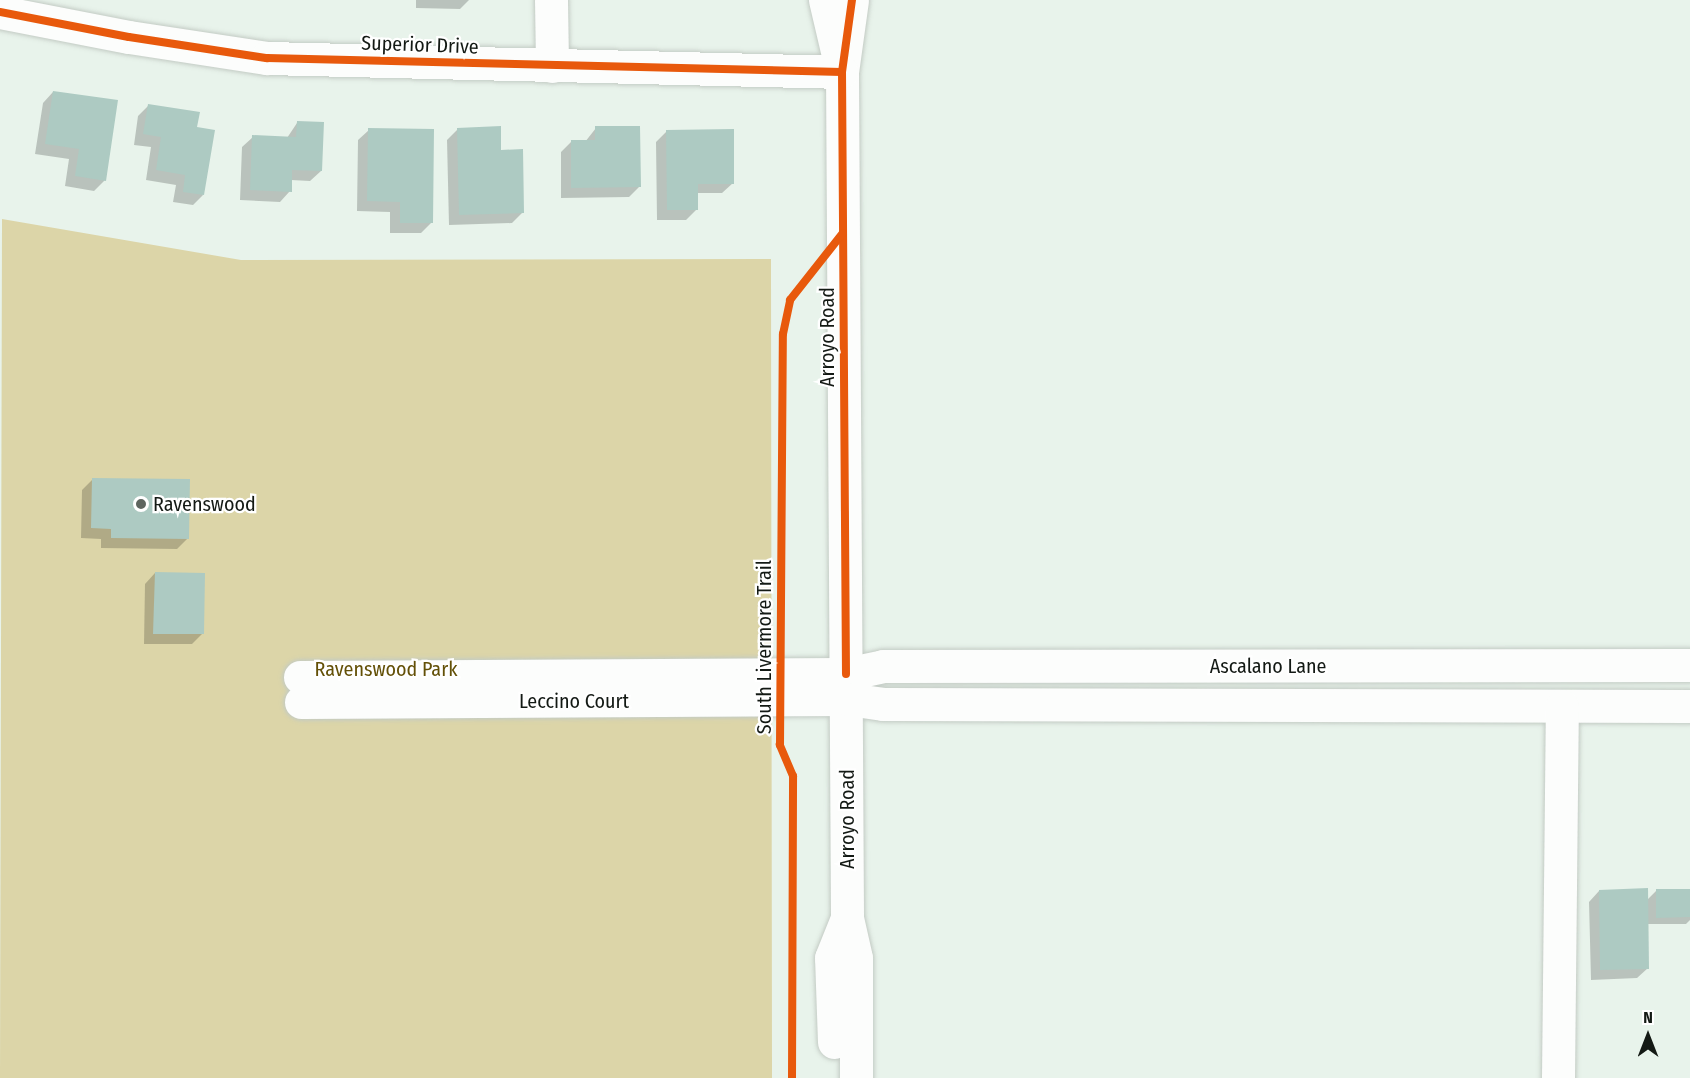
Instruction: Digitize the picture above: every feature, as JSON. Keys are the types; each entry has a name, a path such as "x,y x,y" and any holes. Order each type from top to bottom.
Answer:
{"street":[{"path":"551,0 552,66"},
{"name":"Arroyo Road","path":"825,0 842,72"},
{"name":"Arroyo Road","path":"852,0 842,72 847,918 856,958 856,1078"},
{"name":"Superior Drive","path":"0,12 37,10 267,57 842,72"},
{"name":"Ascalano Lane","path":"847,686 883,666 1690,665"},
{"name":"Ascalano Lane","path":"847,686 883,704 1690,706"},
{"name":"Leccino Court","path":"300,690 847,686"},
{"path":"1558,1078 1562,705"},
{"name":"Arroyo Road","path":"835,1078 831,958 847,918"}],"green space":[{"name":"Ravenswood Park","path":"2,219 241,260 771,259 772,1078 0,1078"}],"building":[{"path":"53,91 118,100 106,181 75,176 79,149 45,144"},
{"path":"148,104 200,112 197,127 215,130 204,195 183,192 185,175 156,170 161,137 143,134"},
{"path":"297,121 324,122 322,171 292,170 292,192 250,190 252,135 296,137"},
{"path":"501,126 501,150 523,149 524,213 459,215 457,128"},
{"path":"595,126 640,126 641,187 571,188 571,140 595,140"},
{"path":"368,128 434,129 433,223 400,223 400,202 367,201"},
{"path":"734,129 734,184 698,184 698,210 667,210 666,130"},
{"name":"Ravenswood","path":"92,478 190,479 189,539 111,538 111,529 91,528"},
{"name":"Ravenswood","path":"155,572 205,573 204,634 153,634"},
{"path":"1648,888 1649,969 1600,970 1599,890"},
{"path":"1656,889 1690,889 1690,917 1656,918"}],"cycle path":[{"path":"846,674 842,72 852,0"},
{"path":"0,12 129,37 267,58 842,72"},
{"name":"South Livermore Trail","path":"792,1078 793,776 780,745 783,334 790,300 843,233"}],"place":[{"name":"Ravenswood","path":"141,504"}]}
